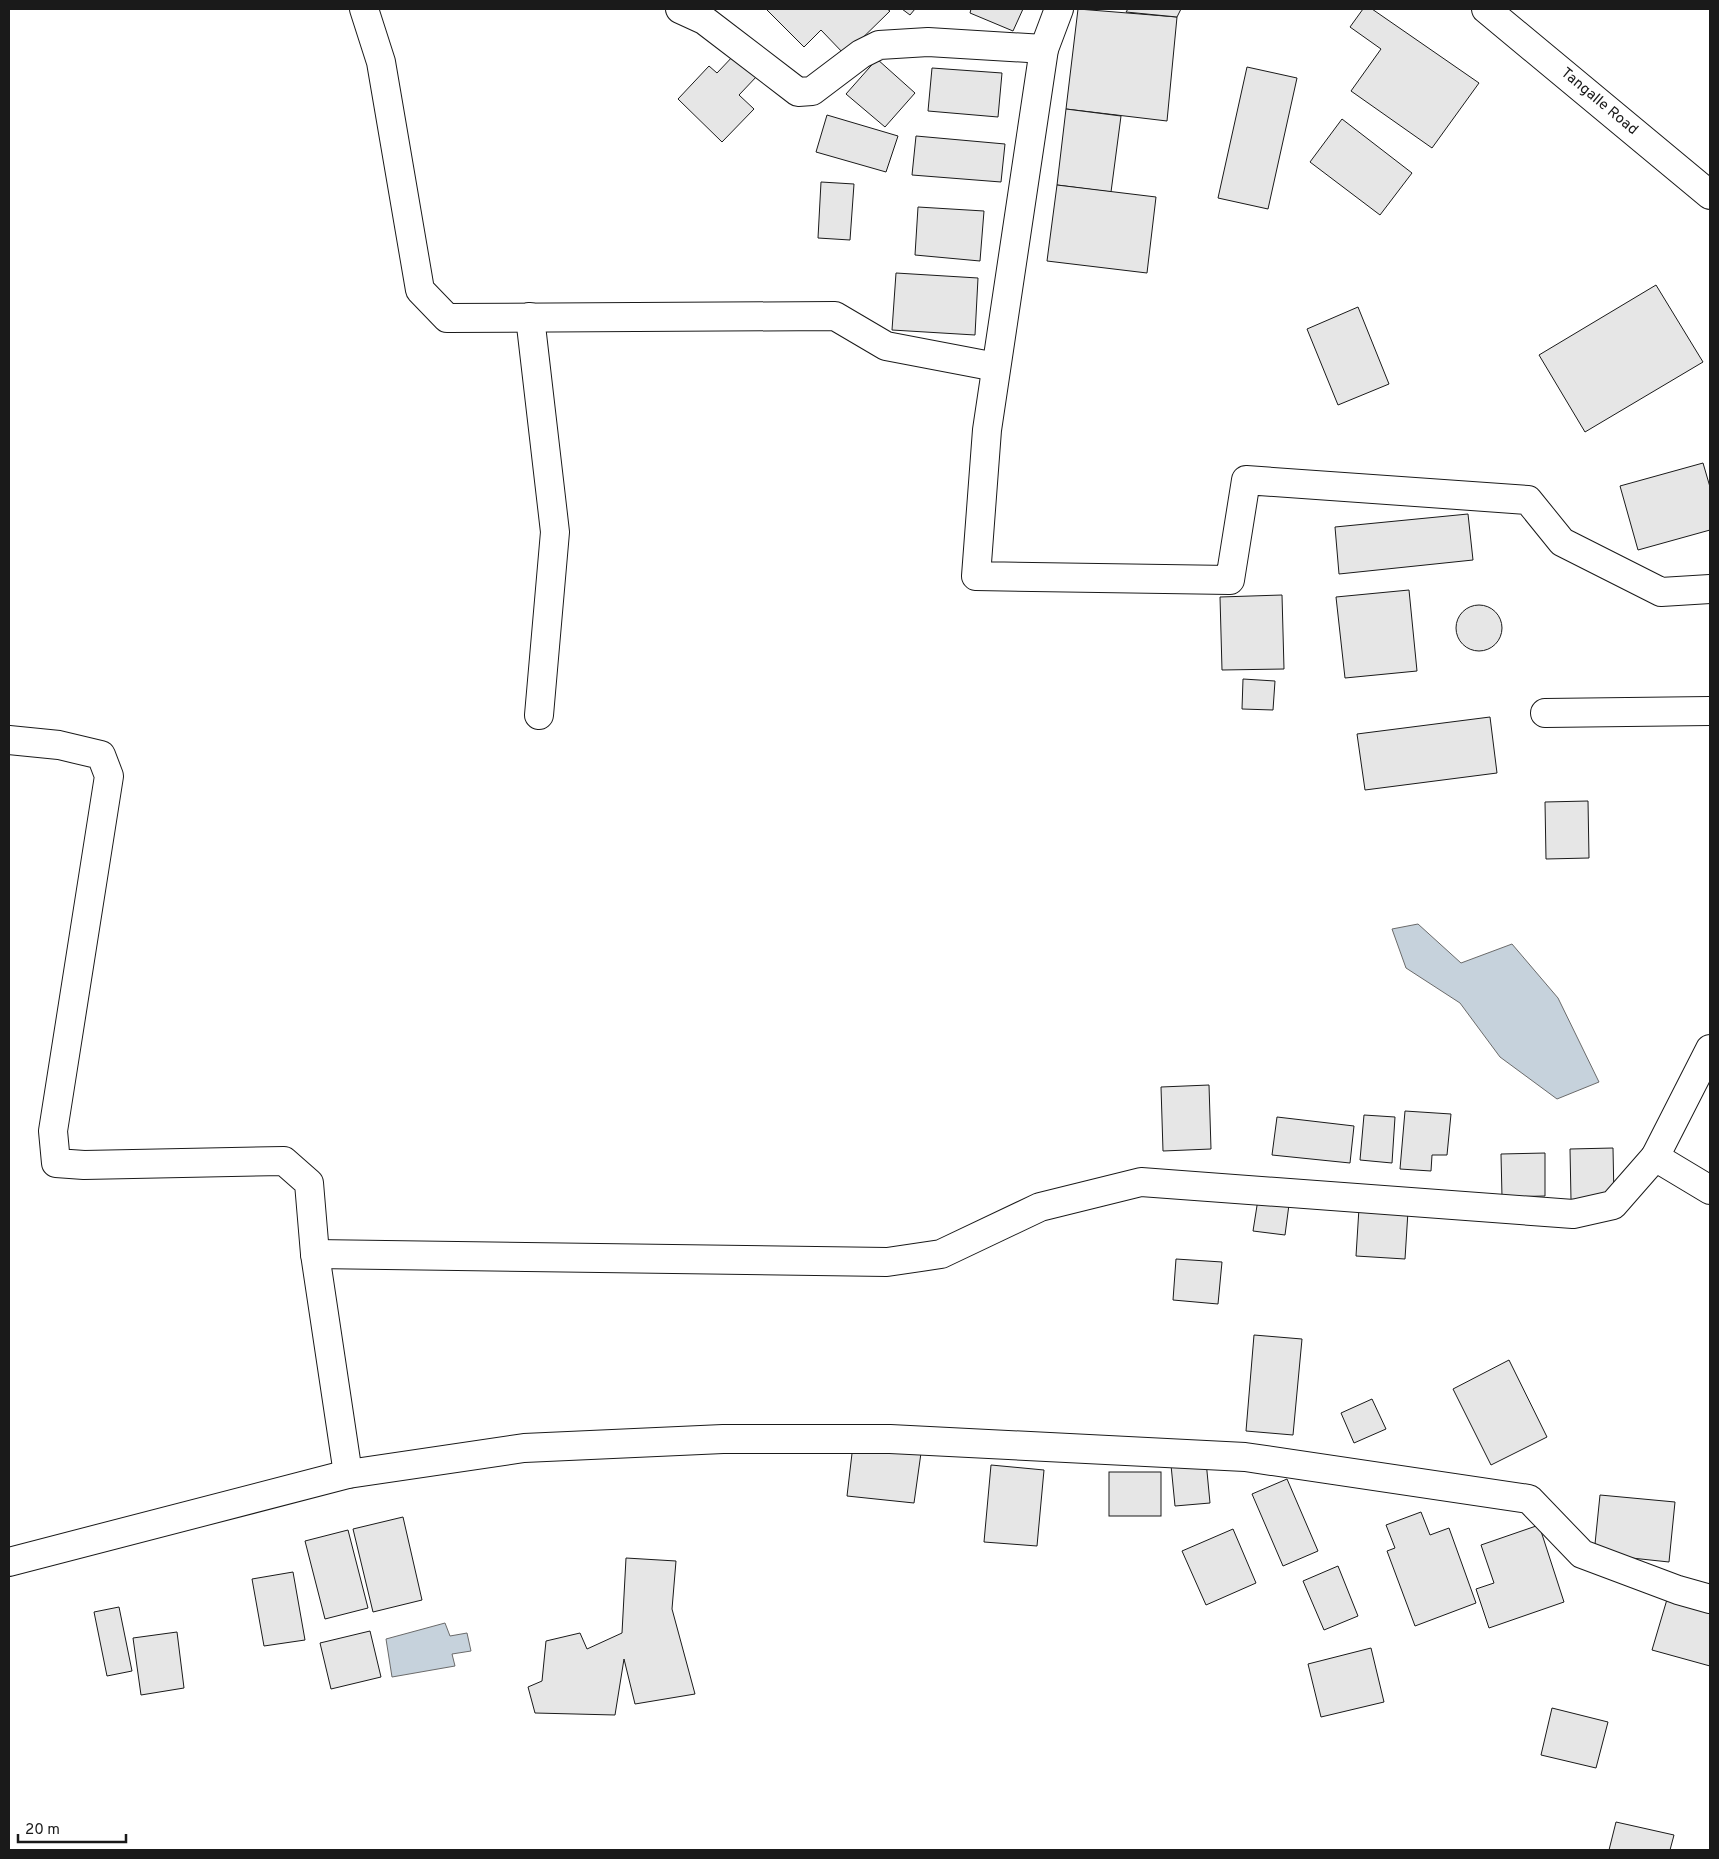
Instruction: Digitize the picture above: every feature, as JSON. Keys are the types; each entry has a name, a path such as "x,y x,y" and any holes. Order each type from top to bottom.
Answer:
{"main road":[{"path":"364,9 381,62 420,290 447,318 835,316 886,346 996,367"},
{"path":"680,9 704,20 798,92 812,91 861,54 879,45 928,42 1044,50"},
{"path":"1059,9 1044,50 996,367 987,430 976,576 1230,580 1246,480 1528,500 1562,542 1660,592 1710,589"},
{"name":"Tangalle Road","path":"1486,9 1710,196"},
{"path":"530,318 555,532 539,715"},
{"path":"1545,713 1710,711"},
{"path":"9,740 59,745 101,755 110,776 53,1131 56,1163 84,1165 284,1161 309,1183 315,1254 348,1474"},
{"path":"315,1254 887,1262 941,1254 1040,1207 1141,1182 1573,1214 1614,1205 1655,1157 1710,1049"},
{"path":"1655,1157 1710,1190"},
{"path":"9,1562 348,1474 524,1448 723,1439 890,1439 1244,1458 1528,1498 1582,1554 1678,1590 1710,1599"}],"shaded area":[{"path":"1418,924 1461,963 1512,944 1558,998 1599,1082 1557,1099 1500,1057 1460,1003 1406,968 1392,929"},
{"path":"445,1623 450,1636 467,1633 471,1651 452,1654 455,1666 392,1677 386,1639"}],"building":[{"path":"768,9 887,9 890,11 845,55 821,30 804,47"},
{"path":"902,9 915,9 910,15"},
{"path":"971,9 1023,9 1013,31 970,13"},
{"path":"1078,9 1177,17 1167,121 1066,109"},
{"path":"1128,9 1181,9 1177,17 1126,12"},
{"path":"1363,9 1372,9 1479,83 1432,148 1351,91 1381,49 1350,27"},
{"path":"735,54 758,75 739,95 754,109 722,142 678,99 709,66 717,73"},
{"path":"877,59 915,93 885,127 846,94"},
{"path":"1247,67 1297,78 1268,209 1218,198"},
{"path":"932,68 1002,73 998,117 928,111"},
{"path":"1066,109 1121,116 1111,192 1057,185"},
{"path":"827,115 898,136 886,172 816,152"},
{"path":"1342,119 1412,173 1380,215 1310,162"},
{"path":"916,136 1005,144 1001,182 912,175"},
{"path":"821,182 854,184 850,240 818,238"},
{"path":"1057,185 1156,197 1147,273 1047,261"},
{"path":"918,207 984,211 980,261 915,255"},
{"path":"896,273 978,278 975,335 892,330"},
{"path":"1656,285 1703,362 1585,432 1539,355"},
{"path":"1358,307 1389,384 1338,405 1307,329"},
{"path":"1703,463 1710,487 1710,530 1638,550 1620,486"},
{"path":"1468,514 1473,560 1339,574 1335,527"},
{"path":"1409,590 1417,671 1345,678 1336,597"},
{"path":"1282,595 1284,669 1222,670 1220,597"},
{"path":"1484,605 1496,611 1501,619 1501,637 1496,645 1488,650 1474,651 1462,645 1457,637 1456,623 1462,611 1470,606"},
{"path":"1243,679 1275,681 1273,710 1242,709"},
{"path":"1490,717 1497,773 1365,790 1357,734"},
{"path":"1588,801 1589,858 1546,859 1545,802"},
{"path":"1209,1085 1211,1149 1163,1151 1161,1087"},
{"path":"1405,1111 1451,1114 1447,1155 1432,1155 1431,1171 1400,1169"},
{"path":"1364,1115 1395,1117 1392,1163 1360,1160"},
{"path":"1277,1117 1354,1126 1350,1163 1272,1155"},
{"path":"1613,1148 1614,1199 1571,1200 1570,1149"},
{"path":"1545,1153 1545,1196 1502,1197 1501,1154"},
{"path":"1259,1193 1290,1197 1285,1235 1253,1231"},
{"path":"1359,1208 1408,1211 1405,1259 1356,1256"},
{"path":"1176,1259 1222,1262 1218,1304 1173,1300"},
{"path":"1254,1335 1302,1339 1293,1435 1246,1431"},
{"path":"1509,1360 1547,1437 1491,1465 1453,1389"},
{"path":"1372,1399 1386,1429 1354,1443 1341,1413"},
{"path":"853,1445 921,1453 914,1503 847,1496"},
{"path":"1206,1461 1210,1503 1175,1506 1171,1465"},
{"path":"991,1465 1044,1470 1037,1546 984,1542"},
{"path":"1109,1472 1161,1472 1161,1516 1109,1516"},
{"path":"1287,1479 1318,1551 1283,1566 1252,1494"},
{"path":"1600,1495 1675,1502 1669,1562 1594,1554"},
{"path":"1421,1512 1430,1535 1449,1528 1476,1603 1415,1626 1387,1551 1395,1548 1386,1525"},
{"path":"403,1517 422,1600 373,1612 353,1529"},
{"path":"1539,1525 1564,1602 1489,1628 1476,1589 1494,1583 1481,1545"},
{"path":"1233,1529 1256,1583 1206,1605 1182,1551"},
{"path":"348,1530 368,1608 325,1619 305,1541"},
{"path":"626,1558 676,1561 672,1609 695,1694 635,1704 624,1659 615,1715 535,1713 528,1687 542,1681 546,1641 580,1633 587,1649 622,1633"},
{"path":"1338,1566 1358,1616 1324,1630 1303,1581"},
{"path":"293,1572 305,1640 264,1646 252,1579"},
{"path":"1668,1596 1710,1608 1710,1666 1652,1650"},
{"path":"119,1607 132,1671 107,1676 94,1612"},
{"path":"370,1631 381,1677 331,1689 320,1643"},
{"path":"177,1632 184,1688 141,1695 133,1638"},
{"path":"1371,1648 1384,1702 1321,1717 1308,1664"},
{"path":"1552,1708 1608,1722 1596,1768 1541,1755"},
{"path":"1616,1822 1674,1835 1670,1850 1609,1850"}]}
